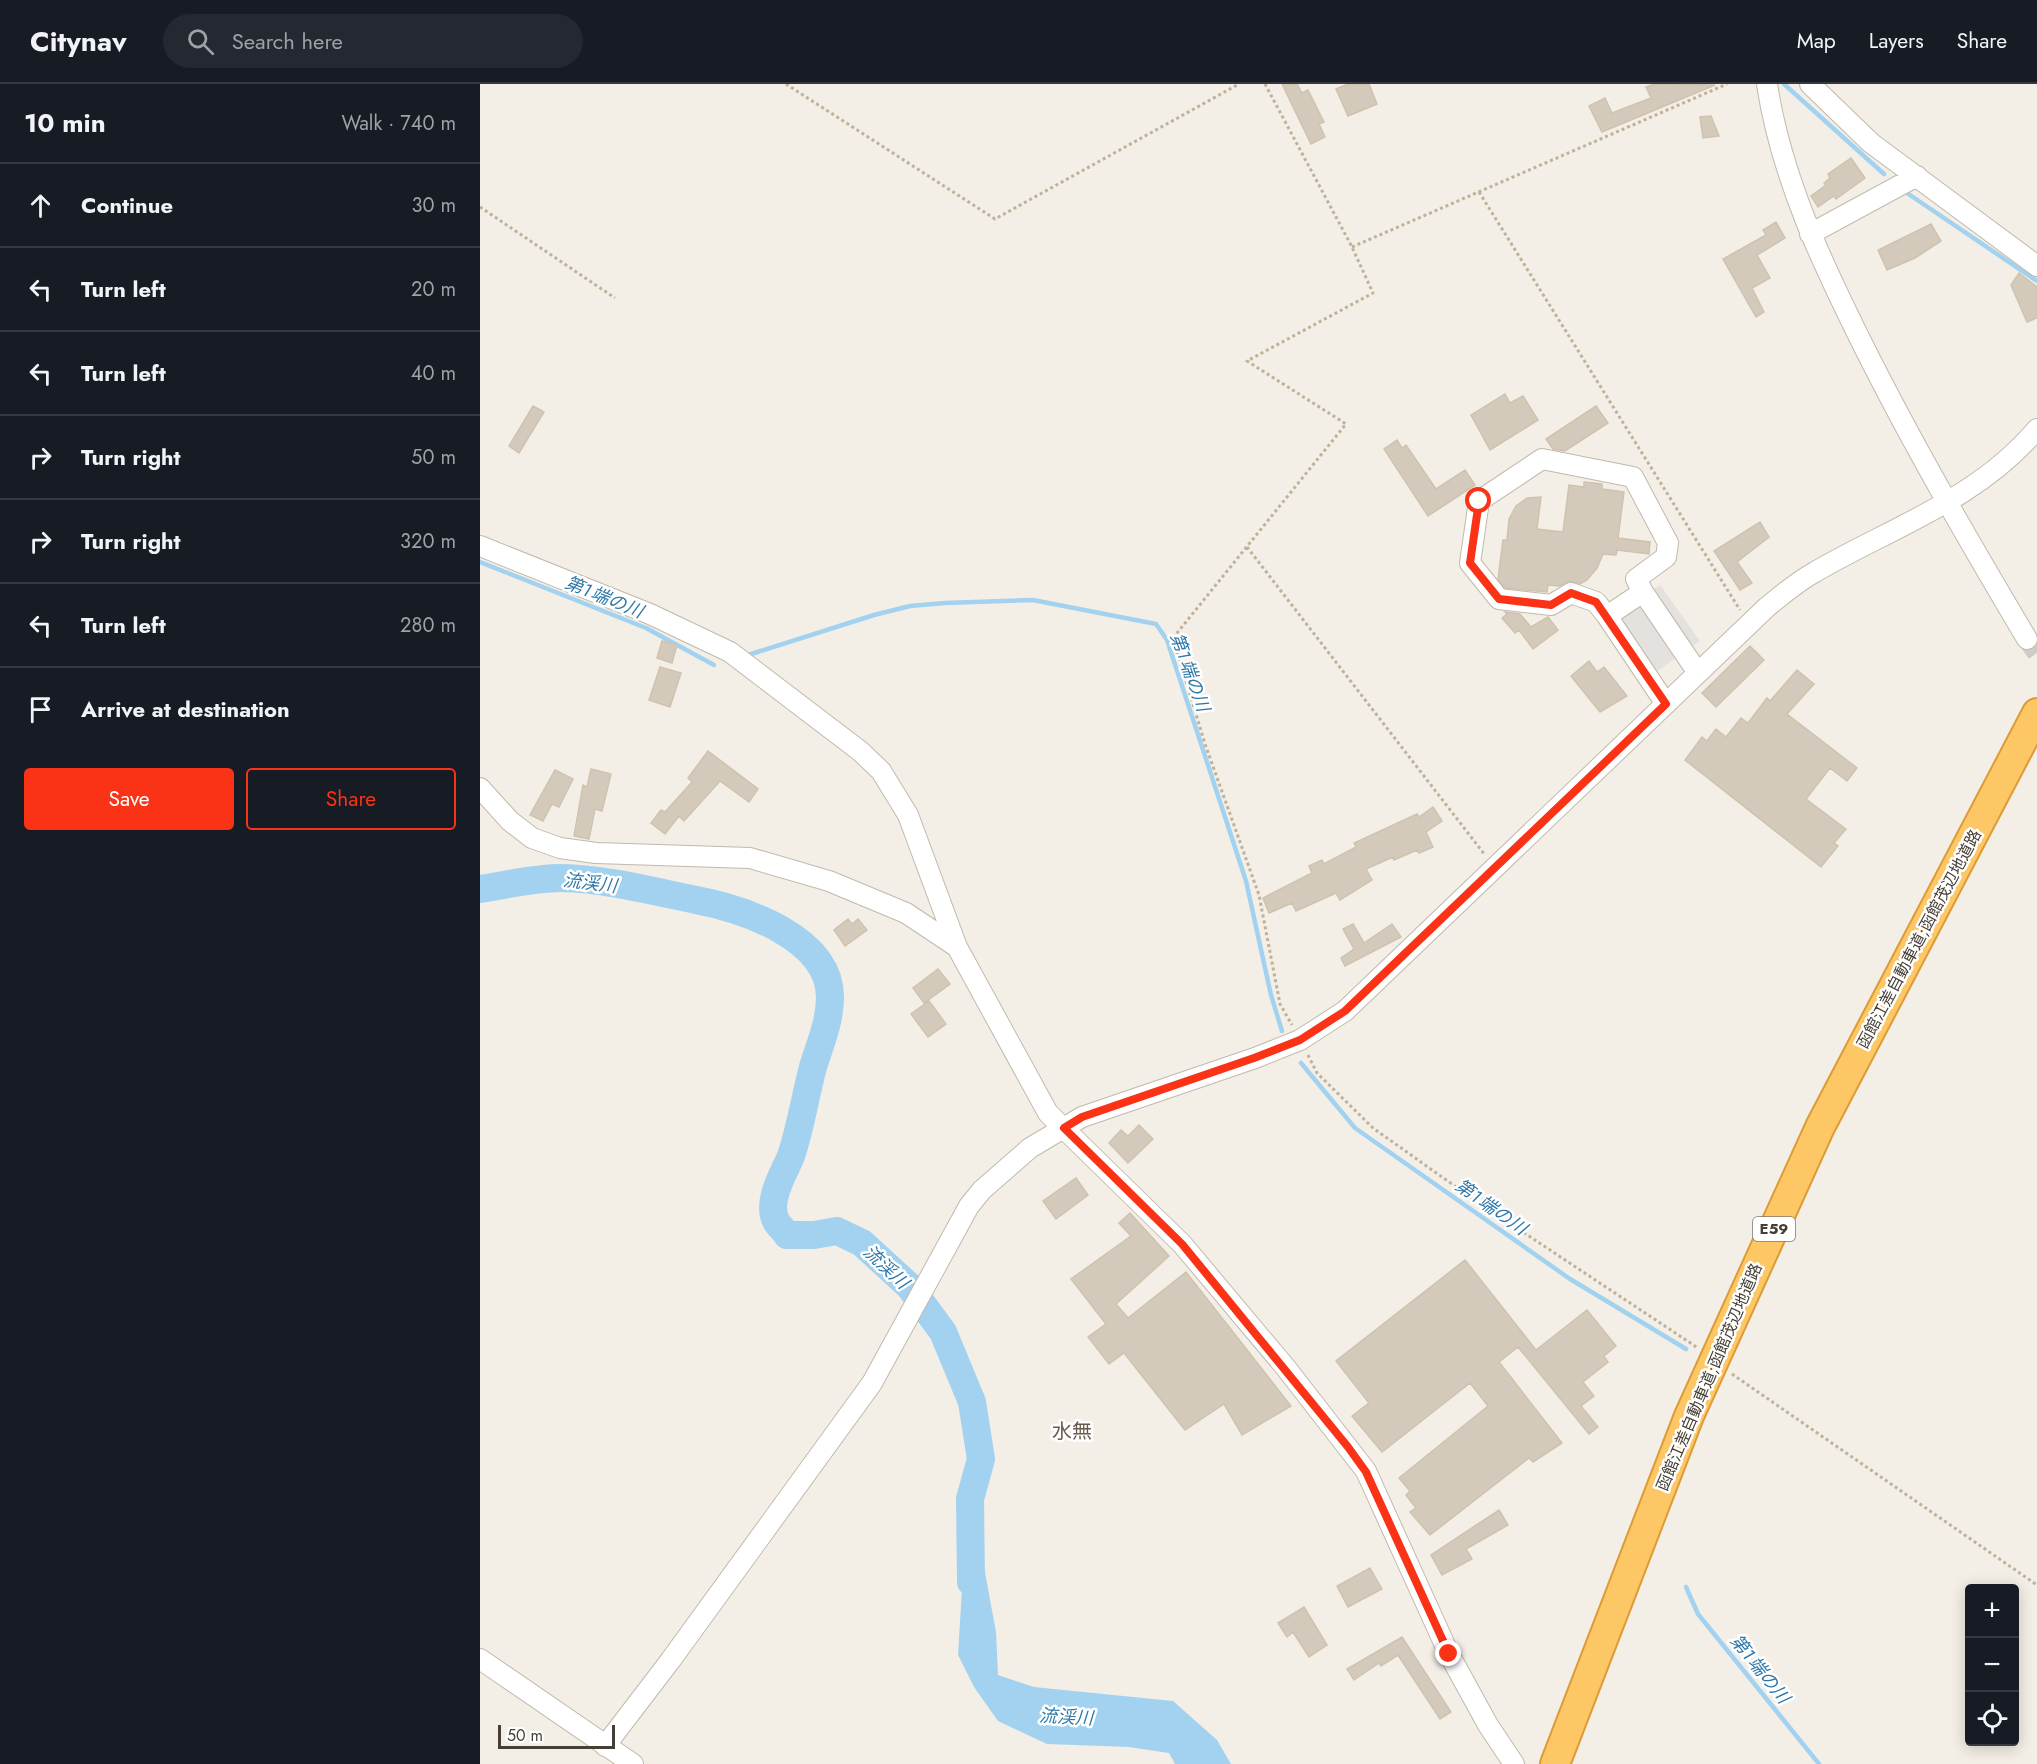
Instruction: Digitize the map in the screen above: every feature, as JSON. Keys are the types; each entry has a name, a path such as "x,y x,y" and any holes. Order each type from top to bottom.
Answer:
{"highway":[{"name":"函館江差自動車道;函館茂辺地道路","path":"1555,1764 1689,1416 1820,1127 2037,713"}],"street":[{"path":"1767,84 1782,146 1810,234 1887,392 1946,504 2027,639"},
{"path":"1810,84 1871,142 2037,266"},
{"path":"1810,234 1917,176"},
{"path":"605,1746 823,1452 891,1353 969,1206 982,1190 1030,1148 1082,1117 1300,1040 1345,1011 1767,607 1813,572 1946,504 2004,464 2037,429"},
{"path":"1666,704 1596,602 1571,593 1551,605 1499,599 1470,563 1479,501 1542,459 1633,477 1668,543 1666,557 1635,579 1698,673"},
{"path":"480,546 650,614 730,652 860,751 881,771 908,815 957,947 1048,1113 1182,1244 1314,1404 1366,1472 1449,1654 1488,1725 1514,1764"},
{"path":"1607,616 1643,592"},
{"path":"480,788 510,821 532,838 560,848 596,853 750,858 829,881 906,913 957,947"},
{"path":"480,1659 633,1764"}],"path":[{"path":"786,84 995,219 1239,84"},
{"path":"1264,84 1352,247 1372,293 1247,361 1346,424 1173,638 1205,744 1259,895 1280,1004 1317,1073 1373,1128 1473,1199 1706,1354"},
{"path":"1352,247 1727,84"},
{"path":"1479,192 1738,604 1747,626"},
{"path":"480,207 615,298"},
{"path":"1246,547 1495,868"},
{"path":"1731,1374 2037,1586"}],"shaded area":[{"path":"1660,585 1700,641 1656,672 1617,616"}],"water":[{"path":"965,1539 981,1551 996,1632 998,1675 1034,1687 1173,1701 1217,1740 1231,1764 1175,1764 1169,1753 1129,1747 1047,1744 998,1721 974,1687 958,1655"}],"building":[{"path":"1282,84 1297,84 1302,93 1308,90 1324,122 1319,124 1325,137 1311,144"},
{"path":"1348,84 1369,84 1377,104 1348,116 1336,89"},
{"path":"1654,84 1715,85 1602,132 1589,106 1605,98 1612,113 1651,98 1646,87"},
{"path":"1711,116 1719,136 1703,138 1700,117"},
{"path":"1851,158 1865,178 1836,199 1834,196 1818,207 1811,196 1826,185 1824,183 1830,178 1828,174"},
{"path":"1776,222 1785,238 1757,255 1770,278 1752,288 1764,312 1756,317 1723,259 1766,235 1763,230"},
{"path":"1931,224 1941,241 1915,258 1887,270 1878,250"},
{"path":"2019,273 2037,287 2037,318 2027,322 2011,285"},
{"path":"1505,394 1510,403 1523,396 1538,420 1490,450 1471,415"},
{"path":"533,406 544,412 519,453 509,446"},
{"path":"1596,406 1608,423 1565,451 1553,449 1546,439"},
{"path":"1397,440 1402,448 1406,445 1436,489 1465,470 1475,485 1428,516 1384,449"},
{"path":"1584,482 1602,484 1602,489 1624,492 1618,538 1650,542 1649,554 1617,550 1616,555 1603,554 1597,568 1587,580 1580,584 1570,581 1559,586 1548,585 1547,592 1505,588 1498,579 1503,540 1507,540 1509,519 1516,506 1527,498 1541,497 1537,529 1563,532 1569,485 1584,487"},
{"path":"1760,522 1769,537 1737,562 1752,583 1740,590 1714,551"},
{"path":"1505,612 1520,614 1531,627 1548,617 1558,630 1533,649 1519,630 1515,633 1502,618 1507,614"},
{"path":"662,641 677,645 672,663 657,658"},
{"path":"1750,646 1764,660 1716,707 1702,693"},
{"path":"1589,661 1597,672 1604,667 1627,696 1600,712 1571,676"},
{"path":"660,667 681,673 670,707 649,700"},
{"path":"1797,670 1814,684 1787,714 1857,768 1847,781 1830,768 1806,799 1846,829 1834,843 1838,846 1821,867 1685,760 1702,737 1707,741 1716,729 1726,737 1741,718 1748,723 1767,698 1770,701"},
{"path":"708,751 758,789 749,802 720,781 684,821 679,816 665,834 651,823 661,810 665,812 692,782 688,778"},
{"path":"591,769 611,774 602,811 595,809 589,839 574,836 583,785 587,787"},
{"path":"555,770 573,779 559,807 552,804 543,821 530,815"},
{"path":"1433,807 1442,821 1426,832 1433,847 1419,853 1417,850 1394,860 1393,857 1366,869 1372,880 1340,900 1336,893 1296,911 1292,903 1269,913 1263,898 1312,873 1309,866 1322,860 1324,864 1356,847 1354,843 1417,814 1419,817"},
{"path":"848,919 852,924 858,919 867,930 845,946 834,930"},
{"path":"1353,924 1364,943 1392,924 1401,937 1345,966 1341,958 1354,949 1343,929"},
{"path":"938,969 950,984 924,1003 913,988"},
{"path":"929,1001 946,1024 928,1037 911,1014"},
{"path":"1139,1125 1153,1139 1128,1163 1109,1143 1121,1130 1128,1136"},
{"path":"1076,1178 1088,1195 1056,1219 1043,1201"},
{"path":"1130,1213 1169,1256 1116,1304 1128,1318 1186,1272 1291,1406 1242,1435 1224,1404 1185,1430 1124,1353 1109,1364 1088,1337 1106,1324 1071,1279 1131,1236 1119,1223"},
{"path":"1465,1260 1536,1350 1587,1310 1616,1346 1604,1356 1608,1362 1583,1382 1594,1396 1581,1406 1598,1427 1589,1434 1518,1347 1499,1362 1562,1443 1533,1462 1529,1458 1430,1535 1410,1512 1416,1508 1406,1495 1410,1491 1399,1478 1488,1406 1470,1383 1382,1452 1352,1416 1369,1403 1336,1361"},
{"path":"1499,1510 1508,1525 1466,1549 1472,1559 1442,1575 1431,1555"},
{"path":"1370,1568 1382,1589 1348,1607 1337,1586"},
{"path":"1304,1607 1327,1645 1309,1657 1293,1632 1287,1637 1278,1623"},
{"path":"1402,1637 1451,1712 1440,1719 1398,1655 1381,1666 1379,1663 1354,1680 1347,1669"}],"waterway":[{"path":"1784,84 1884,174"},
{"path":"1904,191 2037,281"},
{"name":"第１端の川","path":"480,562 646,628 714,665"},
{"name":"第１端の川","path":"745,656 874,615 910,606 945,603 1033,600 1156,624 1167,640 1246,881 1271,995 1282,1031"},
{"name":"流渓川","path":"480,889 551,878 595,881 646,889 716,904 759,919 781,930 816,958 826,976 830,997 828,1015 791,1156 775,1196 773,1213 777,1223 787,1235 814,1235 837,1231 862,1243 909,1286 943,1332 972,1402 981,1459 970,1499 971,1582"},
{"name":"第１端の川","path":"1301,1063 1355,1128 1570,1279 1686,1349"},
{"name":"第１端の川","path":"1686,1587 1698,1614 1819,1764"}],"tunnel":[{"path":"2027,639 2037,653"}],"district":[{"name":"水無","path":"1072,1431"}],"route":[{"path":"1449,1654 1366,1472 1348,1447 1286,1368 1182,1244 1064,1128 1082,1117 1254,1058 1300,1040 1322,1028 1345,1011 1666,704 1596,602 1571,593 1551,605 1499,599 1470,563 1479,501"}]}
